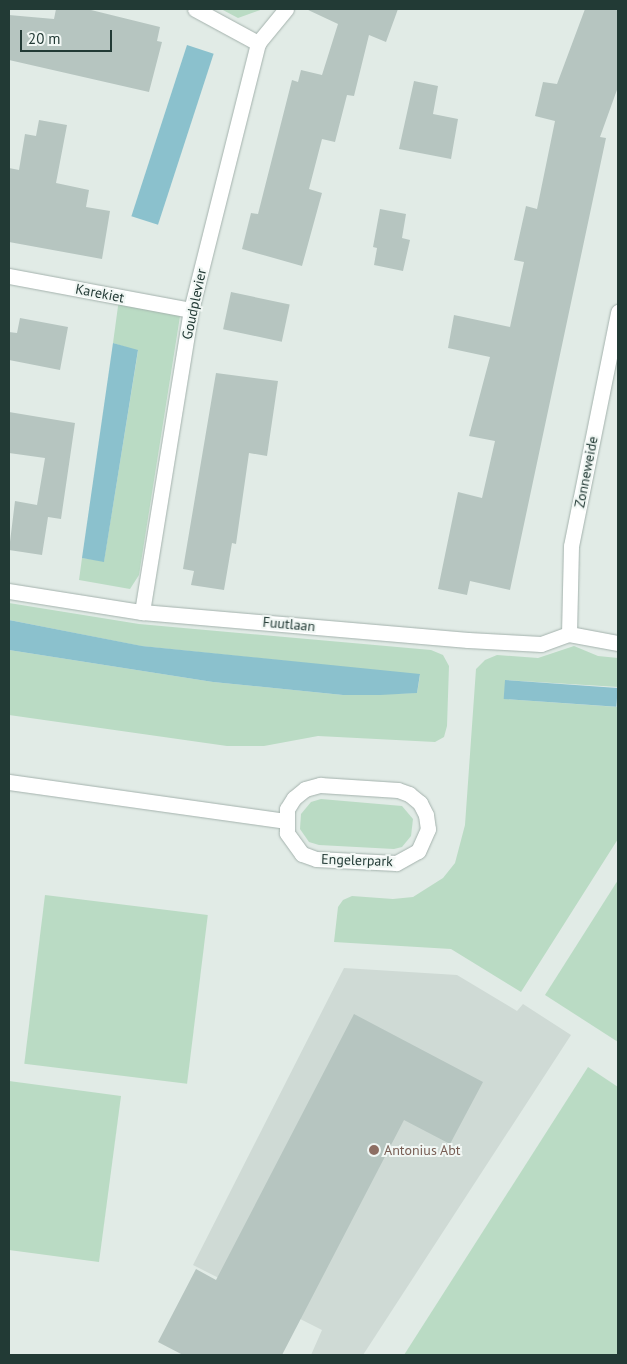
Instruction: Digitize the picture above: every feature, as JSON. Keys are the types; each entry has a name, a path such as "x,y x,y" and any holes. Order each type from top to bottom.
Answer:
{"street":[{"path":"195,9 258,43"},
{"name":"Goudplevier","path":"142,612 191,310 258,43 286,9"},
{"name":"Karekiet","path":"9,276 191,310"},
{"name":"Zonneweide","path":"568,634 571,546 618,312"},
{"name":"Fuutlaan","path":"9,591 142,612 541,644 568,634"},
{"path":"568,634 618,643"},
{"path":"9,782 285,821"},
{"name":"Engelerpark","path":"320,785 398,790 409,794 420,803 428,829 418,851 396,863 316,859 302,854 294,846 285,821 294,798 305,789 320,785"}],"shaded area":[{"name":"Antonius Abt","path":"344,968 457,975 517,1011 523,1004 571,1035 363,1355 311,1355 322,1330 193,1265"}],"green space":[{"path":"221,9 263,9 238,18"},
{"path":"119,299 181,310 139,575 130,589 79,580 82,558 104,561 138,351 113,343"},
{"path":"9,603 139,624 431,650 443,655 449,666 447,726 444,737 435,742 318,736 264,746 227,746 9,715 9,650 213,682 343,695 417,693 420,675 141,646 9,620"},
{"path":"574,646 598,656 618,658 618,687 505,680 505,699 618,707 618,839 521,992 451,949 334,942 338,907 343,900 352,896 393,899 413,897 443,878 455,863 465,825 476,669 485,660 497,655 538,658"},
{"path":"321,799 402,806 413,819 411,836 402,847 394,849 319,845 309,842 300,829 301,814 311,802"},
{"path":"618,880 618,1042 545,995"},
{"path":"45,895 208,915 187,1084 24,1064"},
{"path":"588,1067 618,1087 618,1355 404,1355"},
{"path":"9,1081 121,1096 99,1262 9,1250"}],"water":[{"path":"187,45 214,54 158,225 131,216"},
{"path":"113,343 138,350 104,562 82,558"},
{"path":"9,620 142,646 420,674 417,693 380,695 343,695 213,682 9,650"},
{"path":"505,680 618,688 616,707 504,699"}],"building":[{"path":"56,9 87,9 160,27 157,41 162,42 149,92 9,60 9,15 54,19"},
{"path":"306,9 398,9 386,42 369,35 354,96 347,95 335,142 322,139 309,189 322,193 302,266 242,249 251,213 258,214 292,80 298,82 301,70 322,75 338,24"},
{"path":"585,9 618,9 618,87 600,137 606,138 510,590 470,581 467,595 438,589 458,492 482,498 495,441 469,436 490,357 448,348 454,315 510,327 524,262 514,260 526,206 537,209 555,121 535,116 543,82 557,84"},
{"path":"414,81 438,86 433,114 458,119 451,159 399,149"},
{"path":"39,120 67,125 56,183 89,190 86,207 110,211 102,259 9,242 9,168 19,170 25,134 36,136"},
{"path":"380,209 406,214 402,238 410,240 403,271 374,265 377,248 373,247"},
{"path":"231,292 290,304 282,342 223,329"},
{"path":"20,318 68,327 60,370 9,360 9,332 17,333"},
{"path":"216,373 278,381 267,456 249,453 236,544 232,543 224,590 191,585 194,571 183,569"},
{"path":"9,412 75,423 61,519 48,517 42,555 9,550 15,501 37,505 45,458 9,453"},
{"path":"354,1014 483,1082 450,1144 404,1120 282,1355 183,1355 158,1342 196,1269 216,1280"}],"place":[{"name":"Antonius Abt","path":"374,1150"}]}
